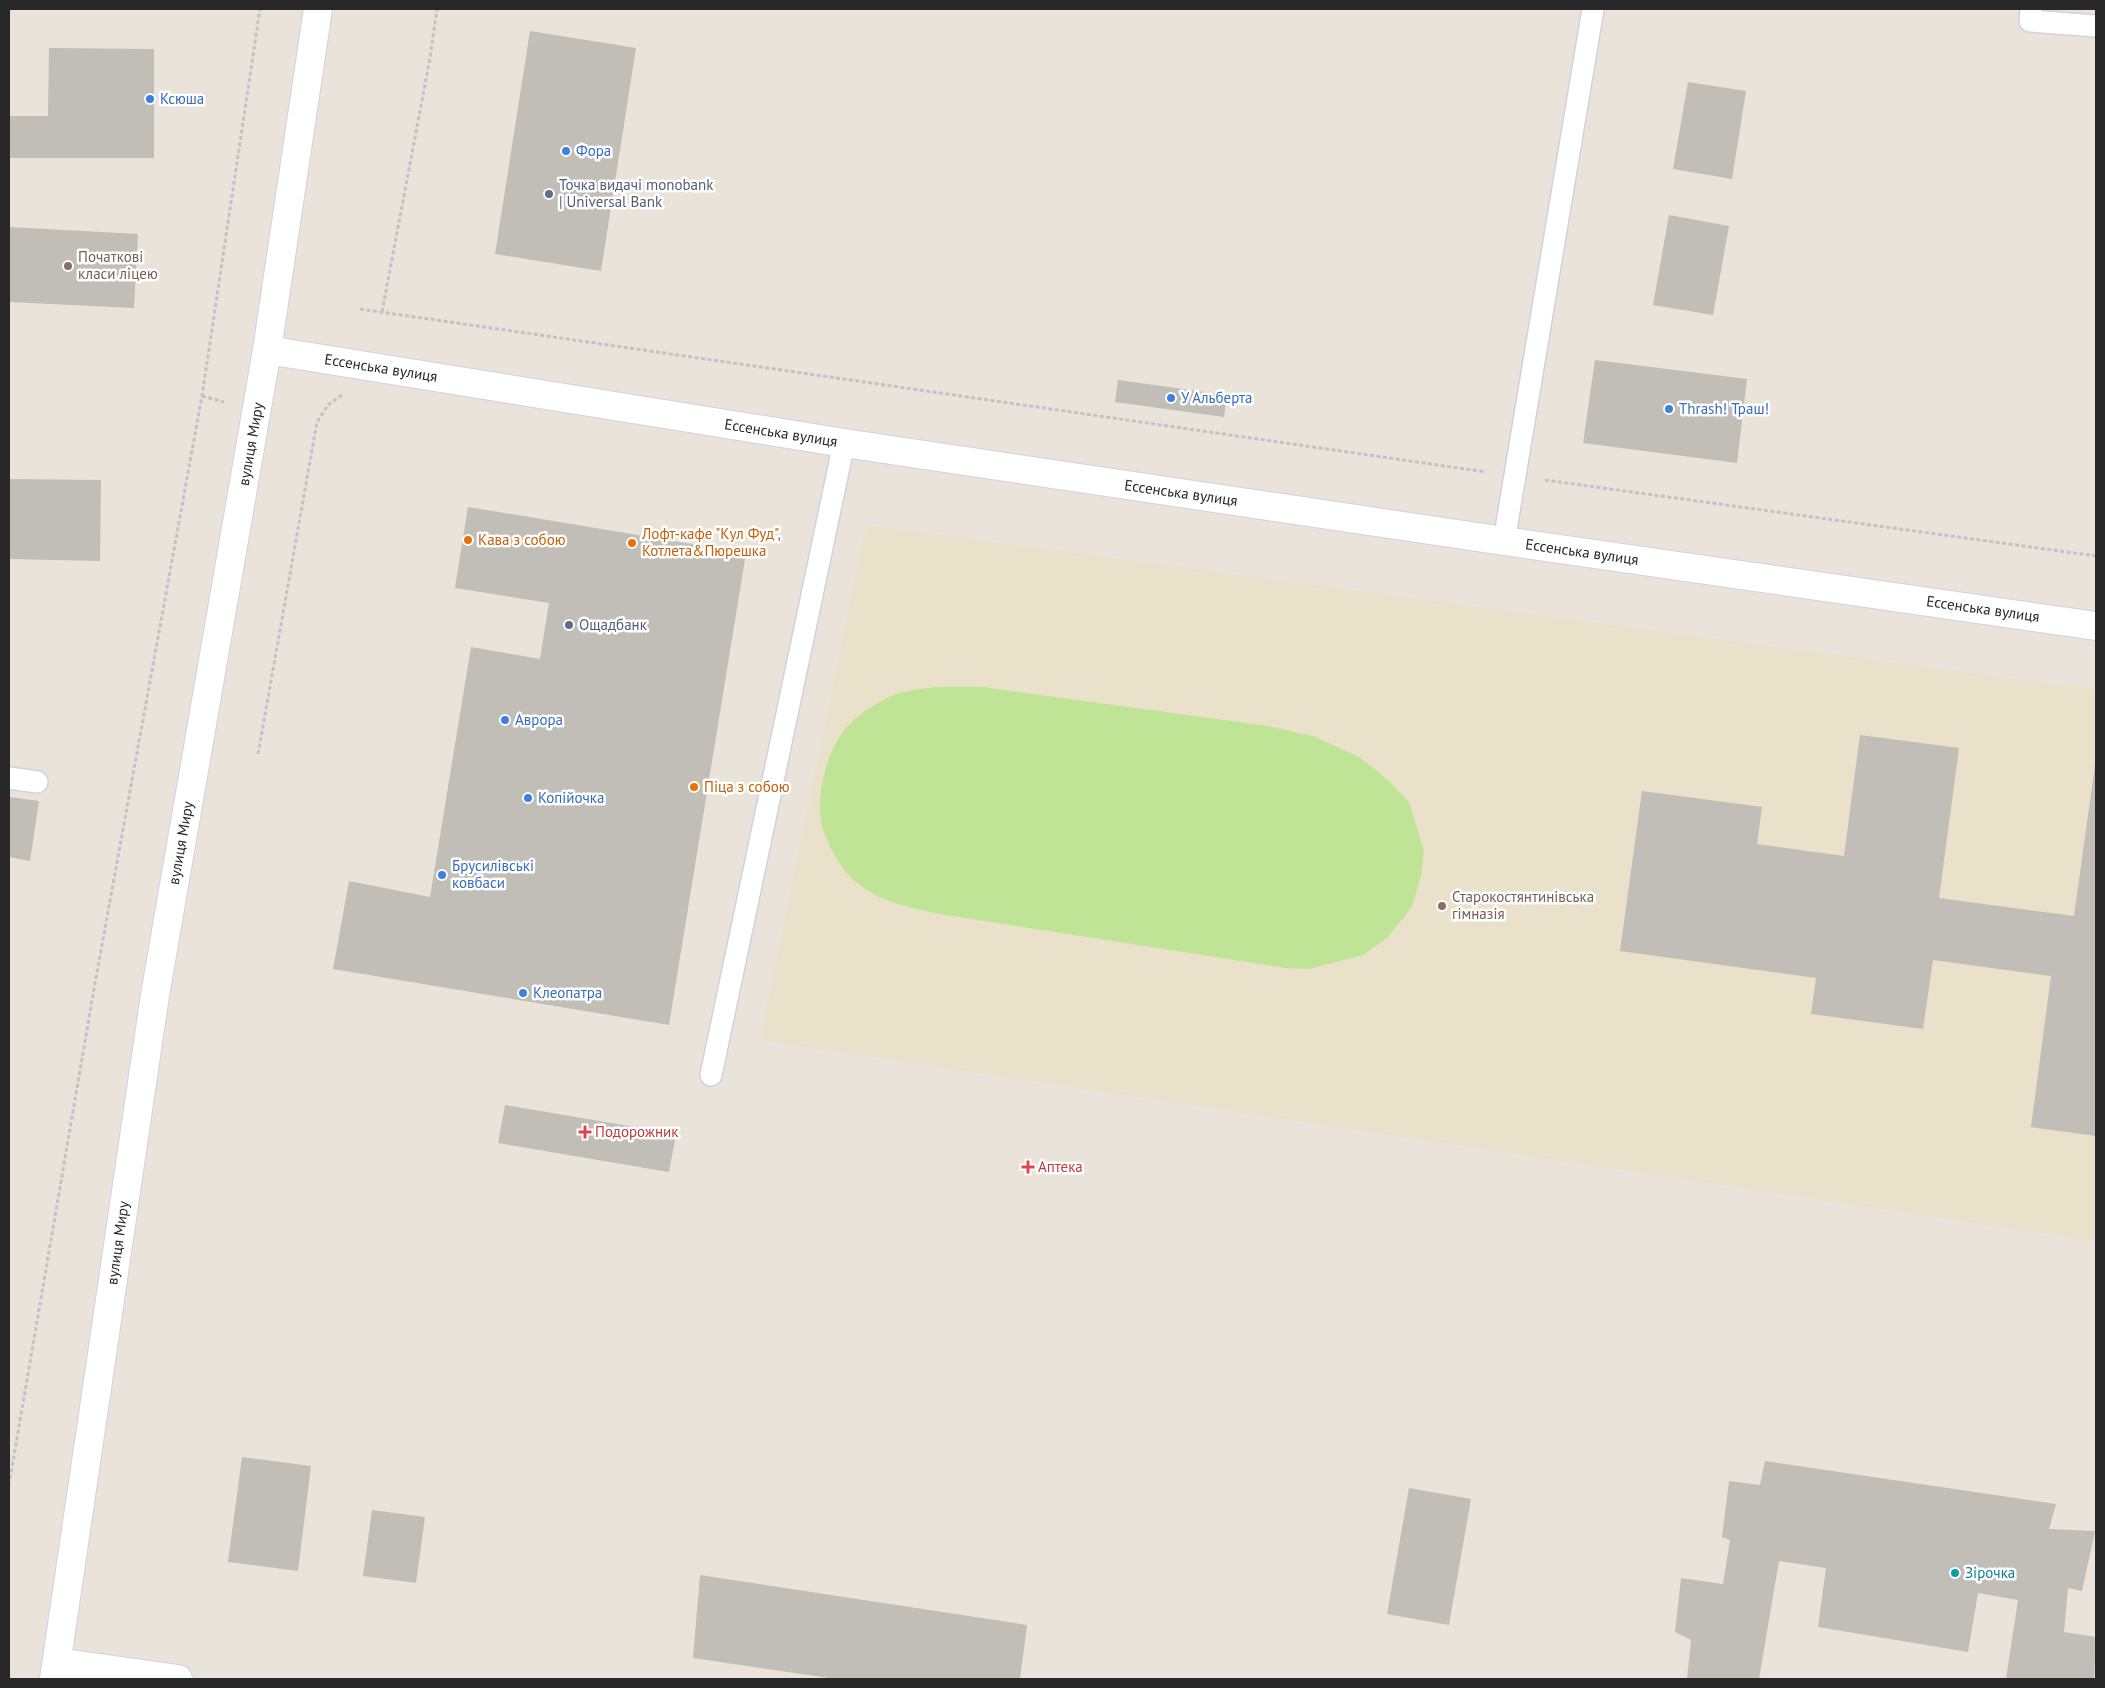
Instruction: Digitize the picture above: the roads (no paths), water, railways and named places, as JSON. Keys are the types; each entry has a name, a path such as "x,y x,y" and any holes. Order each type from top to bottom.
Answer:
{"street":[{"name":"вулиця Миру","path":"56,1671 155,995 268,350 318,9"},
{"name":"Ессенська вулиця","path":"268,350 844,443 1504,542 2096,626"},
{"path":"56,1671 178,1679"}],"lane":[{"path":"1504,542 1593,9"},
{"path":"2031,9 2030,21 2096,26"},
{"path":"711,1075 844,443"},
{"path":"9,778 37,782"}],"place":[{"name":"Ксюша","path":"150,99"},
{"name":"Фора","path":"566,151"},
{"name":"Точка видачі monobank | Universal Bank","path":"549,194"},
{"name":"Початкові класи ліцею","path":"68,266"},
{"name":"У Альберта","path":"1171,398"},
{"name":"Thrash! Траш!","path":"1669,409"},
{"name":"Кава з собою","path":"468,540"},
{"name":"Лофт-кафе \"Кул Фуд\", Котлета&Пюрешка","path":"632,543"},
{"name":"Ощадбанк","path":"569,625"},
{"name":"Аврора","path":"505,720"},
{"name":"Піца з собою","path":"694,787"},
{"name":"Копійочка","path":"528,798"},
{"name":"Брусилівські ковбаси","path":"442,875"},
{"name":"Старокостянтинівська гімназія","path":"1442,906"},
{"name":"Клеопатра","path":"523,993"},
{"name":"Подорожник","path":"585,1132"},
{"name":"Аптека","path":"1028,1167"},
{"name":"Зірочка","path":"1955,1573"}]}
